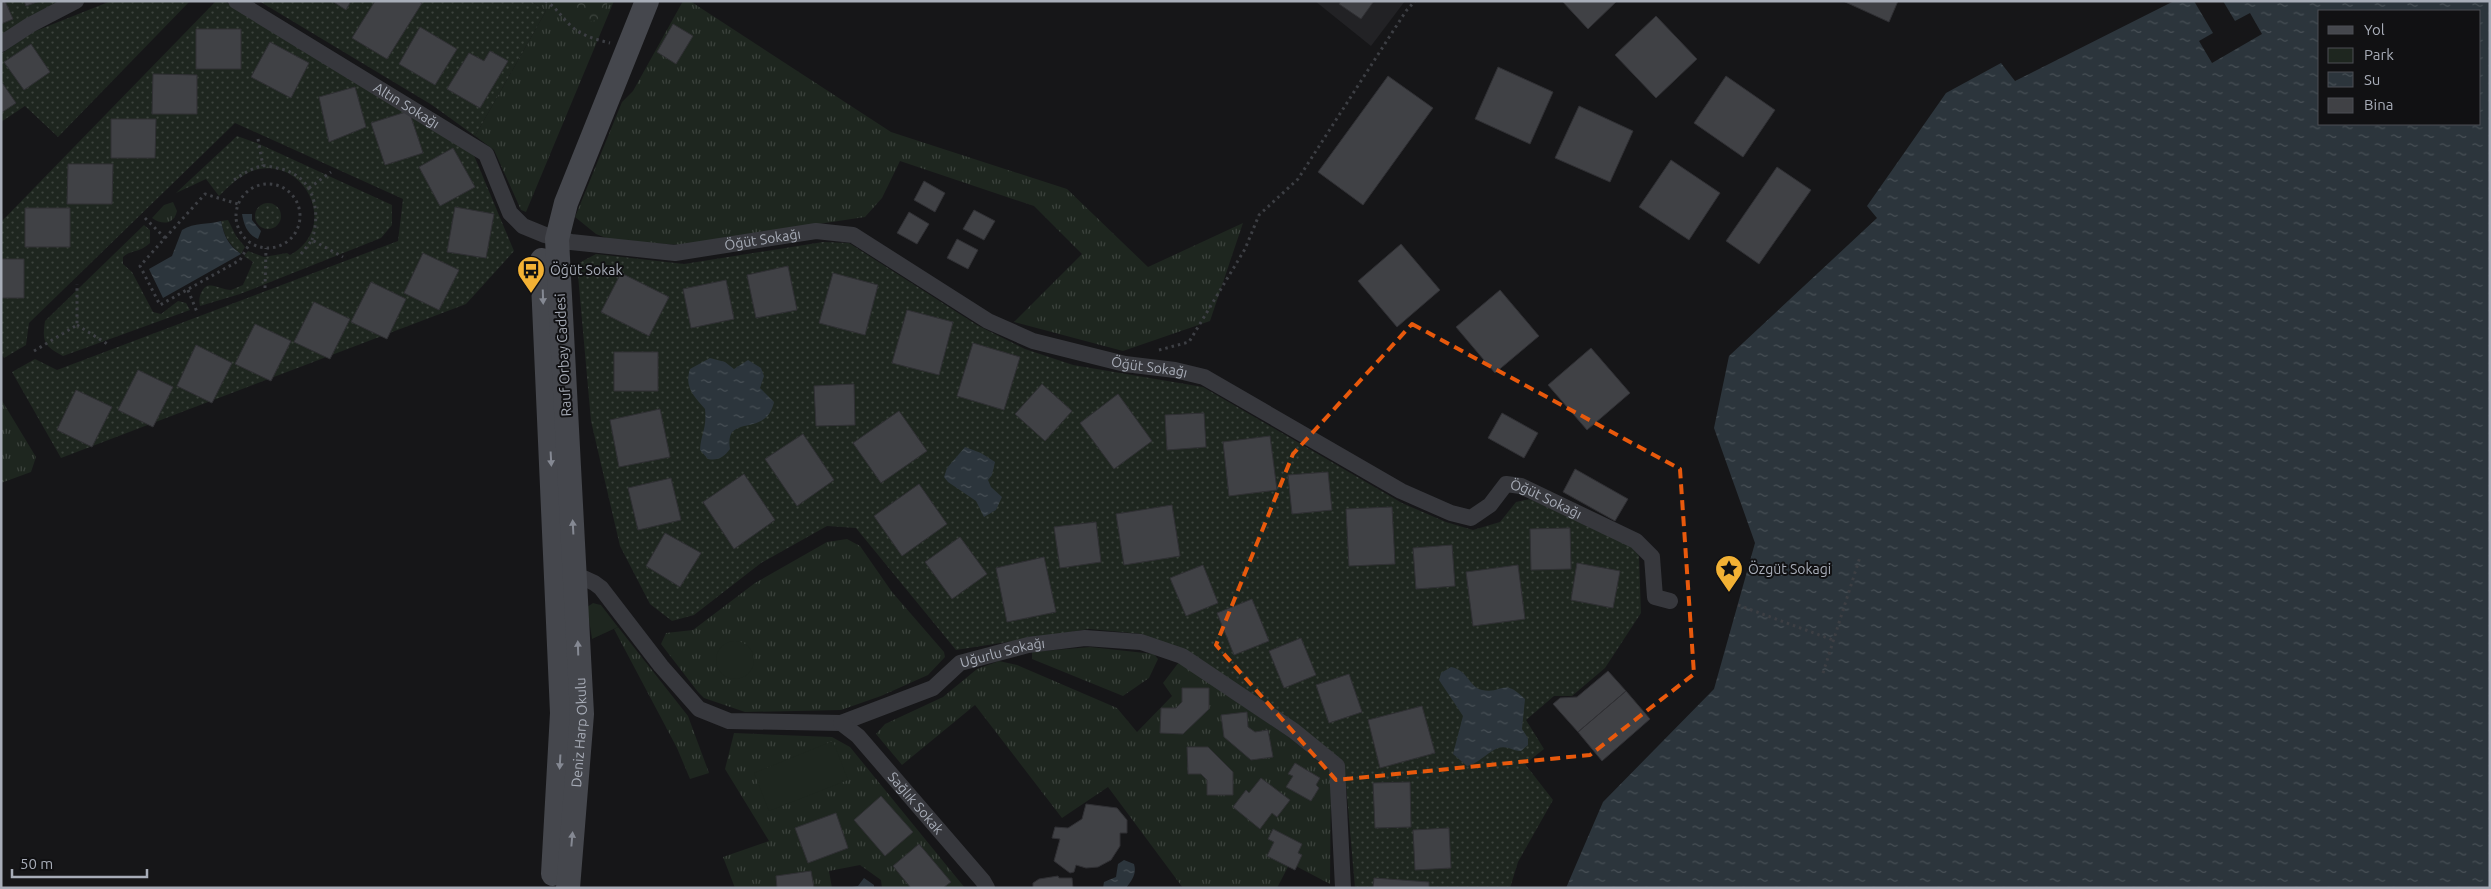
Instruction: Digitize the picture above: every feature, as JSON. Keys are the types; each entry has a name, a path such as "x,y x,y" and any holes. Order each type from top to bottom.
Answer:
{"street":[{"path":"1,44 30,25 76,1"},
{"name":"Altın Sokağı","path":"236,1 486,154 510,213 522,226 551,237"},
{"name":"Rauf Orbay Caddesi","path":"566,576 551,237 554,200 631,1"},
{"name":"Rauf Orbay Caddesi","path":"551,237 647,1"},
{"name":"Öğüt Sokağı","path":"551,237 675,254 816,231 853,235 988,321 1034,341 1124,364 1175,370 1204,377 1402,491 1451,513 1471,518 1490,505 1506,484 1521,486 1636,541 1652,557 1655,597 1670,601"},
{"name":"Uğurlu Sokağı","path":"566,576 591,580 601,588 661,666 699,709 729,721 841,723 933,688 960,663 1028,645 1084,638 1141,642 1182,656 1294,731 1337,766 1343,888"},
{"name":"Deniz Harp Okulu","path":"552,888 562,713 566,576"},
{"name":"Deniz Harp Okulu","path":"566,576 582,714 568,888"},
{"name":"Sağlık Sokak","path":"841,723 858,736 987,888"}],"path":[{"path":"545,1 551,4 569,25 586,37 613,44"},
{"path":"1152,352 1189,342 1245,249 1259,215 1298,179 1406,11 1415,1"},
{"path":"258,139 263,166"},
{"path":"234,180 246,172 263,166 284,170 297,177 309,188 316,202 317,225 312,240 301,254"},
{"path":"309,188 331,172"},
{"path":"272,184 283,186 297,201 301,211 297,232 281,246 266,248 250,244 242,236 237,226 238,204 244,194 252,188 272,184"},
{"path":"238,204 205,194 140,266 160,305 240,260 250,244"},
{"path":"145,218 165,238"},
{"path":"312,240 343,257"},
{"path":"265,288 266,248"},
{"path":"77,284 77,325"},
{"path":"188,290 197,312"},
{"path":"77,325 109,345"},
{"path":"34,350 77,325"},
{"path":"1822,674 1860,556"},
{"path":"1738,605 1833,640"}],"highlighted area":[{"path":"1412,324 1680,469 1694,674 1590,755 1336,780 1216,645 1293,454"}],"shaded area":[{"path":"1315,1 1405,1 1371,46"}],"green space":[{"path":"1,1 59,1 1,36"},
{"path":"111,1 190,1 58,137 25,106 1,122 1,54 33,32"},
{"path":"216,1 224,1 473,153 514,251 466,304 61,458 12,372 35,359 57,370 398,241 403,199 235,123 29,323 26,345 4,358 1,354 1,222"},
{"path":"259,1 531,1 546,11 475,136 432,105"},
{"path":"531,1 614,1 526,212 521,210 494,150 475,136 546,11"},
{"path":"565,1 608,1 601,19 584,23"},
{"path":"683,1 690,1 891,132 1067,189 1148,267 1243,223 1210,321 1123,351 1014,322 1082,254 1034,206 900,161 882,198 865,217 680,245 611,240 596,234 575,217 622,102 633,91"},
{"path":"237,136 257,143 392,205 392,225 381,238 240,294 200,306 200,295 207,286 231,290 243,285 253,262 244,256 248,251 264,257 287,253 290,255 305,243 313,229 314,214 311,199 303,186 291,175 277,169 254,170 237,180 219,196 206,179 176,193"},
{"path":"173,202 177,211 173,219 164,223 152,218 164,205"},
{"path":"268,203 277,207 281,216 277,225 268,229 259,225 255,216 259,207"},
{"path":"228,220 236,236 245,247 241,254 230,243 224,231 221,221"},
{"path":"144,225 150,230 150,243 142,249 123,257 123,264 132,272 153,312 161,314 178,301 186,303 190,310 63,356 48,346 44,339 45,321"},
{"path":"823,242 849,243 977,325 1025,349 1073,365 1203,387 1402,503 1446,522 1473,530 1500,522 1516,502 1530,499 1631,546 1639,556 1641,613 1605,668 1572,696 1554,696 1526,720 1544,749 1525,764 1553,800 1518,862 1510,888 1355,888 1344,762 1298,727 1142,634 1089,629 956,650 856,528 827,526 761,563 694,615 672,621 650,604 620,546 591,421 577,264 596,254 684,264"},
{"path":"1,399 36,457 31,472 1,483"},
{"path":"847,539 860,546 892,592 944,652 945,657 928,675 881,696 841,710 745,712 704,698 661,644 666,633 693,630 755,583 827,542"},
{"path":"593,603 601,605 618,627 592,639 587,607"},
{"path":"618,627 688,716 709,773 690,779 677,748 614,629"},
{"path":"735,641 749,646 754,660 749,674 735,679 721,674 716,660 721,646"},
{"path":"1090,647 1154,654 1158,659 1149,678 1123,696 1032,659 1032,652"},
{"path":"999,661 1017,665 1117,708 1137,732 1172,696 1163,683 1179,662 1290,738 1331,772 1330,884 1290,863 1277,888 1183,888 1108,787 1062,818 975,705 902,765 876,734 885,724 943,697 977,669"},
{"path":"734,733 832,737 850,747 965,888 882,888 881,880 860,865 829,871 832,888 735,888 723,857 769,841 725,769"},
{"path":"833,741 848,780 769,811 754,773"}],"water":[{"path":"2174,1 2194,1 2213,33 2199,41 2212,63 2262,34 2250,13 2235,21 2223,1 2490,1 2490,888 1566,888 1603,802 1714,689 1755,543 1714,428 1729,356 1877,218 1867,206 1946,93 2001,63 2015,81"},
{"path":"242,214 252,214 252,220 261,231 258,239 251,235 247,229"},
{"path":"221,221 227,240 241,254 163,298 149,269 172,256 182,230 192,226"},
{"path":"710,358 725,362 734,369 748,360 761,368 764,376 760,388 774,402 770,413 763,420 733,431 730,438 730,449 718,459 708,459 700,450 705,409 691,391 688,381 690,369"},
{"path":"965,447 981,453 995,462 992,475 988,480 991,487 1002,497 996,510 984,517 976,501 948,482 944,477 947,468"},
{"path":"1451,667 1461,671 1474,686 1482,690 1512,689 1525,699 1522,729 1528,738 1528,745 1521,751 1504,747 1498,748 1467,766 1453,754 1463,716 1439,680 1441,673"},
{"path":"1124,860 1134,864 1135,868 1133,877 1126,888 1103,888 1104,882 1116,877 1118,864"},
{"path":"864,878 874,885 874,888 846,888 858,886"}],"building":[{"path":"1,1 5,1 13,19 1,24"},
{"path":"24,1 40,1 26,6"},
{"path":"332,1 351,1 346,10"},
{"path":"375,1 418,1 422,3 387,59 352,38"},
{"path":"1341,1 1374,1 1361,19 1339,4"},
{"path":"1562,1 1617,1 1588,29"},
{"path":"1843,1 1898,1 1889,22"},
{"path":"1656,16 1697,59 1656,98 1615,55"},
{"path":"673,24 693,36 676,64 657,52"},
{"path":"420,27 457,49 435,85 399,64"},
{"path":"196,29 241,29 241,69 196,69"},
{"path":"270,42 309,63 291,98 251,77"},
{"path":"31,44 50,72 24,90 4,62"},
{"path":"490,51 508,61 480,108 447,89 469,53 484,61"},
{"path":"1498,67 1553,92 1530,144 1475,119"},
{"path":"153,74 197,75 197,114 152,114"},
{"path":"1388,76 1433,108 1363,205 1318,172"},
{"path":"1726,76 1775,110 1743,157 1694,123"},
{"path":"1,81 16,103 1,113"},
{"path":"355,87 366,127 329,142 319,97"},
{"path":"1579,106 1633,131 1610,182 1555,158"},
{"path":"409,111 423,153 385,165 371,123"},
{"path":"111,119 156,119 155,158 111,158"},
{"path":"453,148 475,187 440,206 419,167"},
{"path":"1671,160 1720,193 1689,240 1639,207"},
{"path":"68,164 113,164 112,204 67,204"},
{"path":"1777,167 1811,190 1759,264 1726,241"},
{"path":"924,181 945,193 935,212 914,200"},
{"path":"455,207 494,214 486,258 447,252"},
{"path":"25,208 70,208 70,247 25,247"},
{"path":"974,210 995,221 984,240 963,229"},
{"path":"909,212 929,224 917,244 897,233"},
{"path":"957,239 978,250 968,269 947,258"},
{"path":"1401,244 1440,290 1397,327 1358,281"},
{"path":"423,253 459,270 439,310 404,293"},
{"path":"1,259 24,259 24,298 1,298"},
{"path":"788,266 797,310 756,318 747,275"},
{"path":"621,273 669,297 649,336 601,312"},
{"path":"833,273 878,285 865,335 819,323"},
{"path":"726,280 734,319 691,328 683,289"},
{"path":"371,282 406,299 387,339 351,322"},
{"path":"1500,290 1539,336 1495,373 1456,327"},
{"path":"314,302 350,319 330,359 294,342"},
{"path":"907,310 953,322 939,375 892,363"},
{"path":"255,324 291,341 271,381 235,364"},
{"path":"973,343 1020,357 1004,410 957,396"},
{"path":"196,345 232,363 212,403 177,386"},
{"path":"1591,348 1630,393 1587,430 1548,385"},
{"path":"614,352 658,352 658,391 614,391"},
{"path":"138,370 173,387 153,427 118,410"},
{"path":"854,384 855,425 816,426 814,386"},
{"path":"1042,384 1072,411 1045,441 1015,414"},
{"path":"76,390 112,407 92,447 57,430"},
{"path":"1118,394 1152,441 1114,469 1080,423"},
{"path":"660,409 670,457 619,467 610,420"},
{"path":"899,411 927,451 881,483 853,443"},
{"path":"1204,413 1206,447 1167,450 1165,415"},
{"path":"1502,413 1538,433 1524,458 1488,438"},
{"path":"803,434 834,480 797,506 765,459"},
{"path":"1270,436 1277,490 1229,496 1223,442"},
{"path":"1575,469 1628,499 1615,521 1563,492"},
{"path":"1328,472 1332,510 1292,514 1288,475"},
{"path":"744,474 775,520 734,549 703,502"},
{"path":"671,478 681,520 638,530 628,488"},
{"path":"919,484 947,524 902,556 874,516"},
{"path":"1172,505 1180,556 1124,565 1116,514"},
{"path":"1392,507 1395,564 1349,566 1346,509"},
{"path":"1096,522 1101,562 1060,568 1054,527"},
{"path":"1570,528 1571,569 1531,570 1530,529"},
{"path":"665,533 701,553 680,587 646,566"},
{"path":"960,537 987,574 952,599 925,562"},
{"path":"1452,545 1455,586 1416,589 1413,548"},
{"path":"1044,557 1056,612 1007,622 996,568"},
{"path":"1577,563 1620,571 1613,608 1571,600"},
{"path":"1203,565 1218,603 1186,616 1170,578"},
{"path":"1518,565 1525,619 1473,626 1466,572"},
{"path":"1252,599 1269,641 1234,655 1217,613"},
{"path":"1301,638 1316,675 1284,688 1269,651"},
{"path":"1608,671 1626,691 1578,732 1553,704 1560,698 1577,697"},
{"path":"1349,674 1362,712 1329,723 1316,685"},
{"path":"1182,688 1209,688 1209,709 1183,734 1160,733 1161,708 1176,708 1182,702"},
{"path":"1626,691 1650,719 1602,761 1578,732"},
{"path":"1422,706 1435,753 1380,768 1368,720"},
{"path":"1247,712 1248,727 1255,732 1268,730 1273,757 1251,760 1224,737 1221,715"},
{"path":"1187,747 1208,747 1233,772 1233,795 1207,795 1207,780 1201,774 1188,774"},
{"path":"1295,763 1320,778 1316,785 1319,788 1311,801 1286,787 1293,776 1288,774"},
{"path":"1261,778 1290,800 1277,817 1272,813 1260,829 1233,807 1246,790 1249,793"},
{"path":"1410,782 1411,827 1375,828 1373,783"},
{"path":"881,796 913,832 885,856 854,820"},
{"path":"1086,804 1117,808 1127,820 1127,833 1120,833 1120,846 1111,860 1098,867 1086,868 1076,865 1074,872 1070,873 1054,861 1060,839 1052,838 1055,827 1068,828 1082,819"},
{"path":"836,813 848,848 808,863 795,828"},
{"path":"1449,828 1451,868 1415,870 1413,830"},
{"path":"1273,829 1302,844 1298,853 1302,855 1295,870 1267,856 1274,842 1268,839"},
{"path":"919,844 951,882 943,888 911,888 893,866"},
{"path":"811,871 814,888 777,888 776,876"},
{"path":"1058,876 1059,878 1072,878 1073,888 1033,888 1033,883 1039,879"},
{"path":"1374,878 1429,882 1429,888 1373,888"}],"place":[{"name":"Öğüt Sokak","path":"531,294"},
{"name":"Özgüt Sokagi","path":"1729,593"}]}
